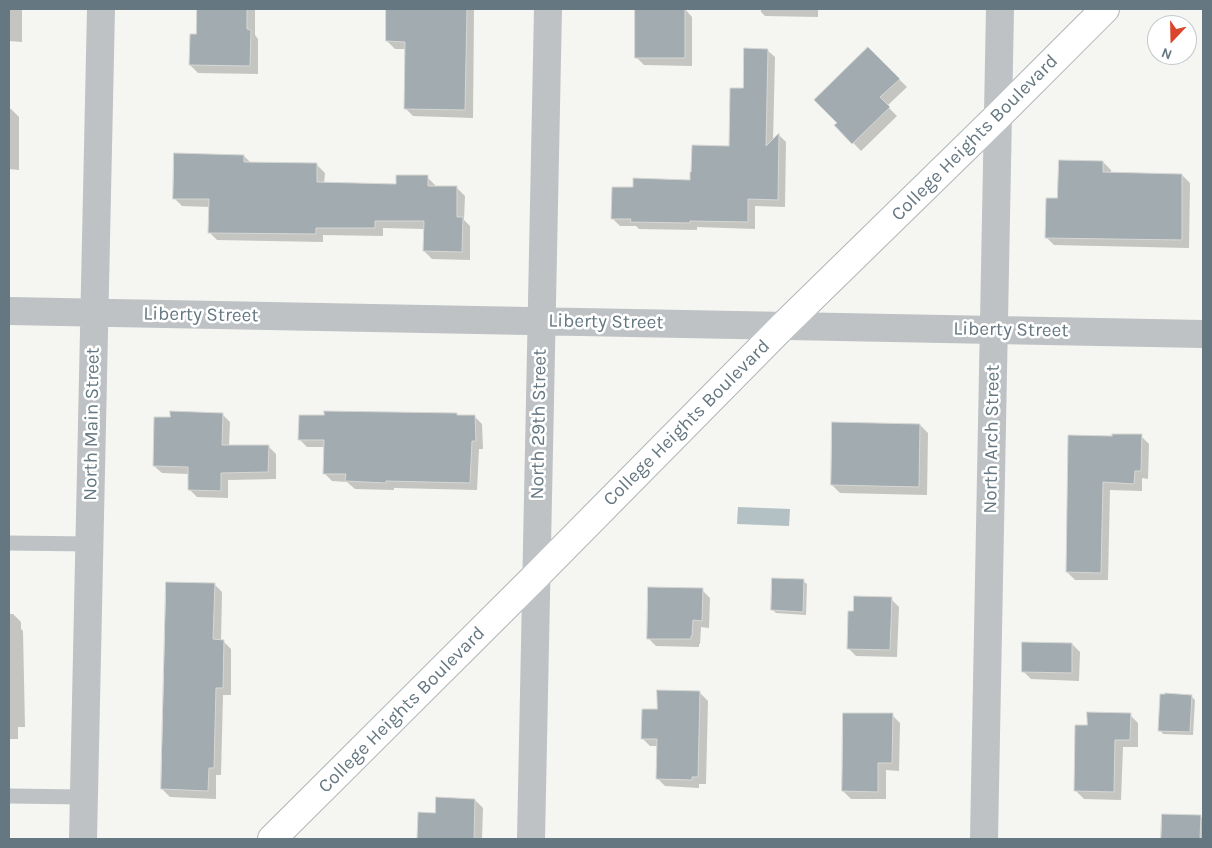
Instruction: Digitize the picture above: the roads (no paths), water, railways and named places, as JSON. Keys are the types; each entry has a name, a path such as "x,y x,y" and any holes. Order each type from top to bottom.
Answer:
{"street":[{"name":"North Main Street","path":"83,839 100,9"},
{"name":"North 29th Street","path":"531,839 548,9"},
{"name":"North Arch Street","path":"984,839 1000,9"},
{"name":"College Heights Boulevard","path":"272,839 783,326 1105,9"},
{"name":"Liberty Street","path":"9,311 1203,334"}],"lane":[{"path":"9,543 89,544"},
{"path":"9,796 84,797"}]}
